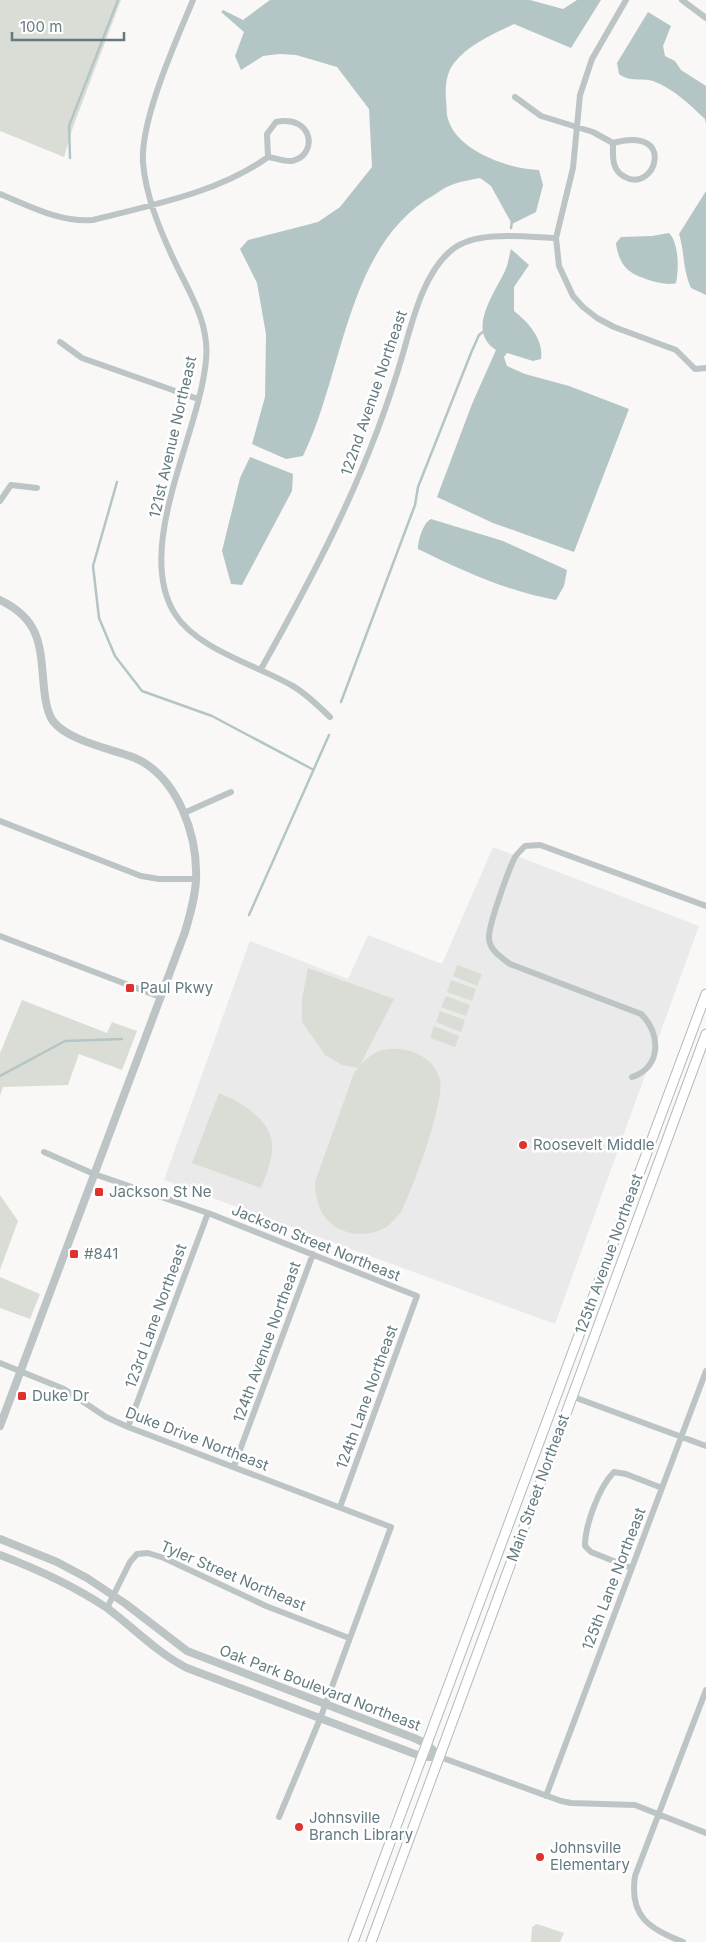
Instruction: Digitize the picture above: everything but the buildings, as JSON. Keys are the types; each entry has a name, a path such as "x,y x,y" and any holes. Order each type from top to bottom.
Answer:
{"main road":[{"name":"125th Avenue Northeast","path":"544,1429 706,994"},
{"name":"Main Street Northeast","path":"371,1942 706,1034"},
{"name":"Main Street Northeast","path":"353,1942 544,1429"}],"street":[{"name":"121st Avenue Northeast","path":"193,0 154,101 145,133 143,161 151,204 204,322 206,359 198,399 163,530 160,573 163,590 175,615 190,633 303,692 330,717"},
{"path":"626,0 592,59 580,95 573,168 556,238 559,266 573,296 583,307 614,327 676,350 695,369 706,368"},
{"path":"682,0 706,18"},
{"path":"514,97 541,116 604,137 613,143 639,139 648,143 653,151 655,161 651,171 642,178 632,180 623,176 615,168 612,160 613,143"},
{"path":"0,194 59,217 79,221 93,220 204,189 233,178 268,157 291,161 305,154 308,141 307,133 302,125 293,120 276,122 268,134 268,157"},
{"name":"122nd Avenue Northeast","path":"261,669 308,585 354,491 372,448 392,391 417,305 440,264 452,249 480,238 556,238"},
{"path":"60,342 82,358 198,399"},
{"path":"0,501 11,485 37,488"},
{"path":"0,600 13,606 30,621 37,636 45,699 52,720 77,737 137,759 154,770 168,785 184,813 194,856 196,879 194,898 185,932 0,1426"},
{"path":"184,813 231,792"},
{"path":"0,821 141,876 159,880 196,879"},
{"path":"632,1077 641,1074 649,1067 654,1055 654,1031 641,1014 510,964 500,958 491,945 488,939 492,920 515,857 525,846 540,844 706,906"},
{"path":"0,936 160,997"},
{"name":"Jackson Street Northeast","path":"44,1152 94,1174 208,1213 417,1296"},
{"name":"123rd Lane Northeast","path":"128,1427 208,1213"},
{"name":"124th Avenue Northeast","path":"234,1466 313,1254"},
{"name":"124th Lane Northeast","path":"340,1507 417,1296"},
{"name":"Duke Drive Northeast","path":"0,1363 64,1389 106,1417 128,1427 391,1527 349,1638"},
{"name":"125th Lane Northeast","path":"546,1796 706,1371"},
{"path":"571,1396 706,1446"},
{"path":"631,1568 591,1552 585,1546 585,1534 605,1482 614,1472 626,1474 662,1488"},
{"name":"Oak Park Boulevard Northeast","path":"0,1539 72,1570 114,1596 187,1651 427,1744 440,1757"},
{"name":"Tyler Street Northeast","path":"107,1608 130,1562 137,1554 148,1553 164,1558 266,1606 349,1638"},
{"name":"Oak Park Boulevard Northeast","path":"0,1555 56,1578 107,1608 157,1650 187,1668 423,1757 440,1757"},
{"path":"279,1817 326,1705 349,1638"},
{"path":"683,1942 671,1940 652,1928 640,1915 633,1892 635,1876 659,1813 703,1709 706,1690"},
{"path":"440,1757 546,1796 571,1803 635,1805 706,1833"}],"shaded area":[{"path":"0,0 121,0 73,127 64,157 0,131"},
{"path":"270,0 530,0 563,9 577,0 601,0 571,48 514,24 474,45 460,56 451,67 446,91 447,117 453,130 473,149 486,156 513,166 539,170 543,185 536,212 512,224 491,186 480,178 446,187 405,217 382,245 365,278 351,313 317,423 303,456 286,459 252,444 265,397 266,334 257,283 240,249 248,240 318,222 340,207 372,167 369,109 337,67 296,55 279,54 263,56 241,70 235,56 244,32 221,12 223,10 243,20"},
{"path":"648,12 671,26 663,46 665,56 675,61 681,70 706,86 706,124 705,119 699,113 668,88 653,81 627,78 619,74 617,63"},
{"path":"706,191 706,295 691,288 686,273 679,234"},
{"path":"669,233 675,243 678,264 676,283 665,284 643,278 631,272 622,263 616,243 621,237 652,236"},
{"path":"511,249 529,265 514,287 514,311 525,320 534,332 540,345 541,359 533,361 507,353 504,357 507,366 525,374 569,386 629,409 574,552 493,523 437,497 472,404 496,350 487,342 483,333 483,323 489,301 506,269"},
{"path":"250,457 293,474 292,491 242,585 231,584 222,551 240,478"},
{"path":"431,519 503,541 567,570 564,586 556,600 503,586 418,549 422,532"},
{"path":"493,847 699,926 555,1324 164,1180 250,941 348,979 368,935 442,964"},
{"path":"457,965 482,974 477,986 453,976"},
{"path":"308,968 394,999 360,1065 375,1053 384,1050 404,1050 414,1052 423,1057 436,1071 440,1080 438,1106 433,1125 407,1199 398,1216 386,1227 375,1232 358,1234 338,1228 326,1219 319,1206 315,1182 354,1073 358,1068 342,1065 325,1055 302,1022 302,999"},
{"path":"451,980 476,989 472,1001 447,992"},
{"path":"446,996 470,1005 466,1016 441,1007"},
{"path":"22,1000 107,1033 112,1022 137,1031 122,1070 79,1054 68,1085 3,1087 0,1096 0,1053"},
{"path":"440,1011 465,1020 461,1032 436,1022"},
{"path":"434,1026 459,1036 455,1047 430,1038"},
{"path":"219,1093 246,1107 255,1114 268,1130 272,1150 261,1188 192,1163"},
{"path":"0,1195 18,1221 0,1270"},
{"path":"0,1277 40,1294 30,1319 0,1308"},
{"path":"537,1924 564,1933 560,1942 531,1942 532,1927"}],"waterway":[{"path":"70,158 69,126 118,0"},
{"path":"511,228 512,221"},
{"path":"341,702 415,505 418,487 471,353 479,335 484,331"},
{"path":"117,482 93,566 99,618 115,656 142,691 212,716 312,769"},
{"path":"249,915 329,735"},
{"path":"0,1076 65,1041 122,1039"}],"place":[{"name":"Paul Pkwy","path":"130,988"},
{"name":"Roosevelt Middle","path":"523,1145"},
{"name":"Jackson St Ne","path":"99,1192"},
{"name":"#841","path":"74,1254"},
{"name":"Duke Dr","path":"22,1396"},
{"name":"Johnsville Branch Library","path":"299,1827"},
{"name":"Johnsville Elementary","path":"540,1857"}]}
